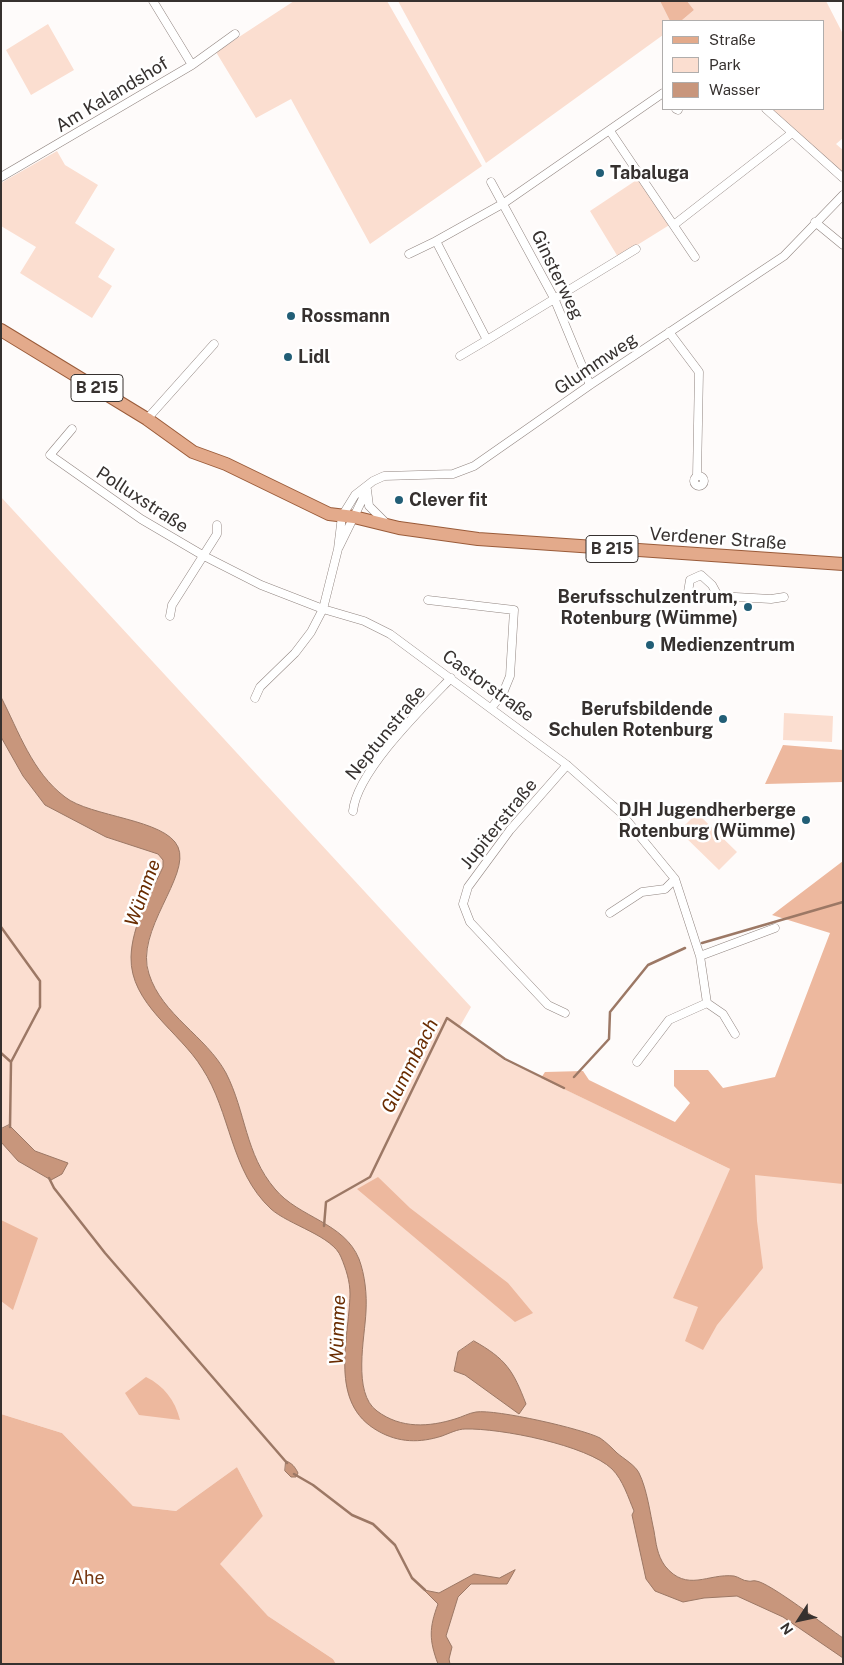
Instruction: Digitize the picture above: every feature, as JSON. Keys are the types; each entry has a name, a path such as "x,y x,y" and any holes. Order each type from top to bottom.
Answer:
{"main road":[{"name":"Verdener Straße","path":"1,330 147,419 193,452 226,464 329,514 346,515 390,526 519,543 843,564"}],"street":[{"path":"153,1 192,64"},
{"name":"Am Kalandshof","path":"1,177 192,64 235,34"},
{"path":"409,254 436,241 504,202 662,94"},
{"path":"767,110 843,178"},
{"path":"610,131 675,224 695,257"},
{"path":"675,224 792,133"},
{"name":"Ginsterweg","path":"491,182 504,202 554,298 590,385"},
{"name":"Glummweg","path":"346,515 355,495 374,480 391,475 440,475 464,471 500,449 590,385 784,256 843,195"},
{"path":"815,222 843,246"},
{"path":"436,241 487,340"},
{"path":"460,356 636,249"},
{"path":"669,332 699,372 697,476"},
{"path":"147,419 214,344"},
{"name":"Polluxstraße","path":"72,429 50,454 141,519 204,556 252,579 263,581 272,588 323,609"},
{"path":"255,698 260,687 301,646 311,632 323,609 346,515 374,480"},
{"path":"367,490 370,506 390,526"},
{"path":"338,549 346,515"},
{"path":"170,616 172,605 217,534 217,525"},
{"path":"718,596 754,599 784,597"},
{"path":"428,600 514,610 508,685 492,707"},
{"name":"Castorstraße","path":"323,609 377,626 492,707 567,765 620,812 675,879"},
{"name":"Neptunstraße","path":"353,811 357,792 376,764 451,678"},
{"name":"Jupiterstraße","path":"565,1013 548,1005 470,922 465,912 463,899 465,892 479,870 567,765"},
{"path":"610,912 642,892 665,889 675,879 700,956 706,1003 723,1014 735,1034"},
{"path":"700,956 775,928"},
{"path":"637,1062 668,1020 706,1003"}],"green space":[{"path":"294,1 387,1 482,166 370,244 291,99 256,118 216,52"},
{"path":"398,1 660,1 670,20 662,20 662,36 486,163"},
{"path":"660,1 687,1 694,10 682,20 670,20"},
{"path":"687,1 826,1 843,34 843,138 836,144 843,150 843,176 770,110 824,110 824,20 682,20 694,10"},
{"path":"48,24 74,70 31,95 6,50"},
{"path":"57,151 65,165 98,185 75,223 115,249 98,277 112,286 92,318 20,273 36,247 1,226 1,183"},
{"path":"638,179 671,224 618,257 590,211"},
{"path":"1,497 471,1007 459,1028 504,1060 730,1169 843,1170 843,1664 336,1664 333,1659 268,1616 219,1564 263,1516 237,1467 176,1511 133,1506 62,1433 1,1414"},
{"path":"784,713 833,716 832,742 783,740"},
{"path":"783,745 843,750 843,782 765,784"},
{"path":"697,813 737,852 719,870 679,831"},
{"path":"843,861 843,1184 755,1175 757,1221 763,1268 717,1325 703,1350 685,1341 698,1307 673,1298 730,1169 541,1078 545,1072 583,1071 589,1080 675,1122 690,1103 674,1086 674,1070 708,1070 723,1088 775,1077 830,933 772,915"},
{"path":"378,1177 410,1208 508,1283 533,1313 515,1322 357,1189"},
{"path":"1,1220 38,1238 13,1310 1,1301"},
{"path":"146,1377 168,1394 180,1420 139,1415 125,1393"},
{"name":"Ahe","path":"1,1414 62,1433 133,1506 176,1511 237,1467 263,1516 220,1564 268,1616 333,1659 336,1664 1,1664"}],"water":[{"path":"1,697 35,764 65,797 77,804 159,830 171,838 178,847 180,859 177,873 149,940 146,957 149,974 155,989 164,1002 207,1048 226,1073 233,1088 252,1147 265,1176 285,1199 343,1237 359,1259 364,1278 366,1298 362,1378 369,1403 386,1417 405,1424 435,1424 476,1412 486,1412 539,1420 600,1438 639,1473 646,1494 656,1544 662,1562 673,1574 681,1579 690,1580 734,1576 746,1581 763,1583 843,1638 843,1658 783,1617 737,1596 704,1598 683,1602 655,1591 646,1579 632,1515 634,1511 627,1494 616,1473 600,1460 583,1452 542,1440 480,1429 460,1430 426,1440 402,1440 378,1431 362,1419 352,1404 347,1387 345,1350 350,1289 341,1257 329,1243 279,1215 257,1194 239,1159 212,1085 193,1055 147,1003 133,974 131,957 135,933 142,911 163,867 163,860 158,854 106,837 45,805 23,776 1,737"},
{"path":"9,1125 35,1151 68,1163 62,1174 51,1180 18,1161 1,1142 1,1129"},
{"path":"474,1341 501,1360 517,1382 526,1404 519,1414 465,1375 454,1371 458,1352"},
{"path":"286,1461 296,1469 298,1473 296,1477 291,1477 285,1471"},
{"path":"515,1570 507,1584 471,1584 458,1597 446,1636 452,1647 449,1659 450,1664 438,1664 431,1634 438,1604 424,1590 439,1593 474,1574 499,1578"}],"waterway":[{"name":"Glummbach","path":"702,943 843,902"},
{"path":"1,927 40,981 40,1007 11,1062"},
{"name":"Glummbach","path":"574,1077 609,1039 610,1012 648,965 685,948"},
{"name":"Glummbach","path":"324,1226 326,1202 370,1177 447,1018 505,1059 564,1088"},
{"path":"1,1053 11,1062 10,1127"},
{"path":"49,1178 54,1188 105,1253 287,1463"},
{"path":"294,1474 313,1485 352,1515 373,1524 395,1545 412,1578 425,1590"}],"place":[{"name":"Tabaluga","path":"600,173"},
{"name":"Rossmann","path":"291,316"},
{"name":"Lidl","path":"288,357"},
{"name":"Clever fit","path":"399,500"},
{"name":"Berufsschulzentrum, Rotenburg (Wümme)","path":"748,607"},
{"name":"Medienzentrum","path":"650,645"},
{"name":"Berufsbildende Schulen Rotenburg","path":"723,719"},
{"name":"DJH Jugendherberge Rotenburg (Wümme)","path":"806,820"}],"water label":[{"name":"Wümme","path":"143,893"},
{"name":"Wümme","path":"338,1330"}]}
